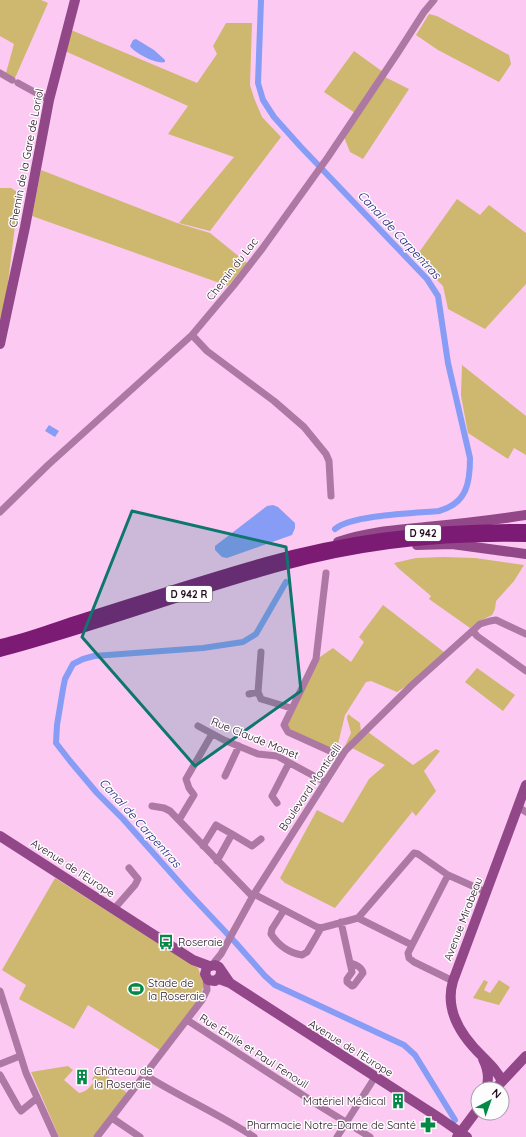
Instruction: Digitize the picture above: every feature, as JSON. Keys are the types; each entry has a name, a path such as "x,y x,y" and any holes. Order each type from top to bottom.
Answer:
{"main road":[{"name":"Chemin de la Gare de Loriol","path":"0,344 25,226 49,100 75,0"},
{"path":"320,548 354,537 389,531 495,520 526,515"},
{"name":"D 942","path":"0,644 265,562 320,548 413,534 461,530 526,529"},
{"name":"D 942 R","path":"0,652 281,566 351,550 421,541 497,536 526,537"},
{"path":"381,546 452,544 526,554"},
{"name":"Avenue Mirabeau","path":"496,1081 482,1057 459,1028 450,1007 450,993 453,981 486,892 522,810 526,785"},
{"name":"Avenue de l'Europe","path":"0,836 375,1077 461,1135"},
{"path":"502,1081 526,1056"},
{"path":"488,1081 491,1070 507,1071 514,1068"},
{"path":"461,1135 470,1121"}],"street":[{"name":"Chemin du Lac","path":"0,512 48,465 192,335 239,279 320,168 424,12 434,0"},
{"path":"0,73 49,100"},
{"path":"192,335 207,351 274,401 304,427 326,454 329,461 331,496"},
{"path":"326,572 316,659 284,725 288,732 341,756"},
{"name":"Boulevard Monticelli","path":"113,1119 189,1022 206,993 221,954 253,895 341,756 412,685 480,624 490,620 496,620 526,634"},
{"path":"472,630 477,636 526,671"},
{"path":"261,652 258,692 261,699 291,708"},
{"path":"249,694 258,692"},
{"name":"Rue Claude Monet","path":"198,726 212,734 258,754 277,756 325,782"},
{"path":"179,820 194,795 189,788 186,779 212,734"},
{"path":"225,776 239,746"},
{"path":"277,803 272,796 289,763"},
{"path":"152,806 164,808 179,820 217,861 253,895 321,928 358,918 414,853 418,854 448,875 486,892"},
{"path":"203,846 216,825 252,846 261,840"},
{"path":"217,861 232,834"},
{"path":"114,909 135,885 138,879 129,868"},
{"path":"448,875 408,953 409,958 414,962 453,981"},
{"path":"284,910 272,929 271,934 288,952 302,955 307,952 321,928"},
{"path":"358,918 412,945"},
{"path":"341,922 350,963"},
{"path":"0,991 20,1056 55,1137"},
{"name":"Rue Émile et Paul Fenouil","path":"189,1022 311,1101 370,1137"},
{"path":"0,1064 20,1056"},
{"path":"0,1075 21,1111 37,1098"},
{"path":"147,1076 254,1137"},
{"path":"337,1137 375,1077"},
{"path":"97,1137 113,1119"},
{"path":"102,1137 113,1119"},
{"path":"113,1119 140,1137"}],"highlighted area":[{"path":"132,511 286,547 301,691 195,766 82,637"}],"shaded area":[{"path":"0,0 41,0 48,3 15,78 6,73 14,44 0,36"},
{"path":"429,14 437,16 509,55 511,64 499,82 438,50 416,35"},
{"path":"226,23 252,23 250,85 262,117 281,137 210,231 179,223 234,157 168,134 188,106 65,51 71,30 197,83 217,54 213,46"},
{"path":"354,51 383,72 355,113 324,92"},
{"path":"385,77 409,89 363,159 350,152 344,137"},
{"path":"41,170 177,223 210,233 247,263 228,286 32,216"},
{"path":"0,188 11,188 19,193 6,299 0,319"},
{"path":"457,199 480,215 489,205 526,233 526,284 485,329 448,309 443,286 415,258"},
{"path":"462,365 526,416 526,455 514,448 508,459 468,433 461,396"},
{"path":"416,558 475,558 524,565 514,581 496,601 495,609 492,615 470,628 429,599 431,596 394,563"},
{"path":"383,605 444,652 411,683 397,692 371,681 366,682 345,715 338,744 334,750 289,730 285,725 317,659 333,648 351,662 364,642 359,637"},
{"path":"477,668 515,695 503,711 465,682"},
{"path":"348,714 360,723 361,733 344,748 351,733 347,718"},
{"path":"368,732 413,765 436,749 440,751 424,771 436,791 416,816 410,809 412,812 335,908 285,883 280,878 317,810 343,823 369,779 385,765 352,748"},
{"path":"55,878 198,968 204,985 199,999 160,1050 88,1005 74,1029 19,999 26,985 2,970"},
{"path":"484,980 488,982 484,990 490,993 499,980 510,987 499,1005 473,998"},
{"path":"68,1066 73,1070 64,1080 79,1093 91,1086 94,1082 92,1079 100,1070 127,1093 93,1137 59,1137 31,1072"}],"water":[{"path":"136,39 154,50 165,60 165,62 157,62 146,58 132,49 130,46 133,40"},
{"path":"49,425 59,431 55,437 45,431"},
{"path":"273,505 278,507 295,523 295,528 292,535 227,558 222,557 215,550 215,546 267,506"}],"waterway":[{"name":"Canal de Carpentras","path":"261,0 258,83 263,100 274,117 427,279 438,296 448,363 470,458 468,484 465,491 456,503 439,511 369,518 343,524 335,529"},
{"name":"Canal de Carpentras","path":"286,582 256,634 243,642 203,648 94,656 73,664 65,679 57,725 56,743 97,793 123,819 265,976 275,985 404,1045 415,1055 455,1120"}],"place":[{"name":"Roseraie","path":"166,942"},
{"name":"Stade de la Roseraie","path":"136,989"},
{"name":"Château de la Roseraie","path":"82,1077"},
{"name":"Matériel Médical","path":"398,1101"},
{"name":"Pharmacie Notre-Dame de Santé","path":"428,1125"}]}
